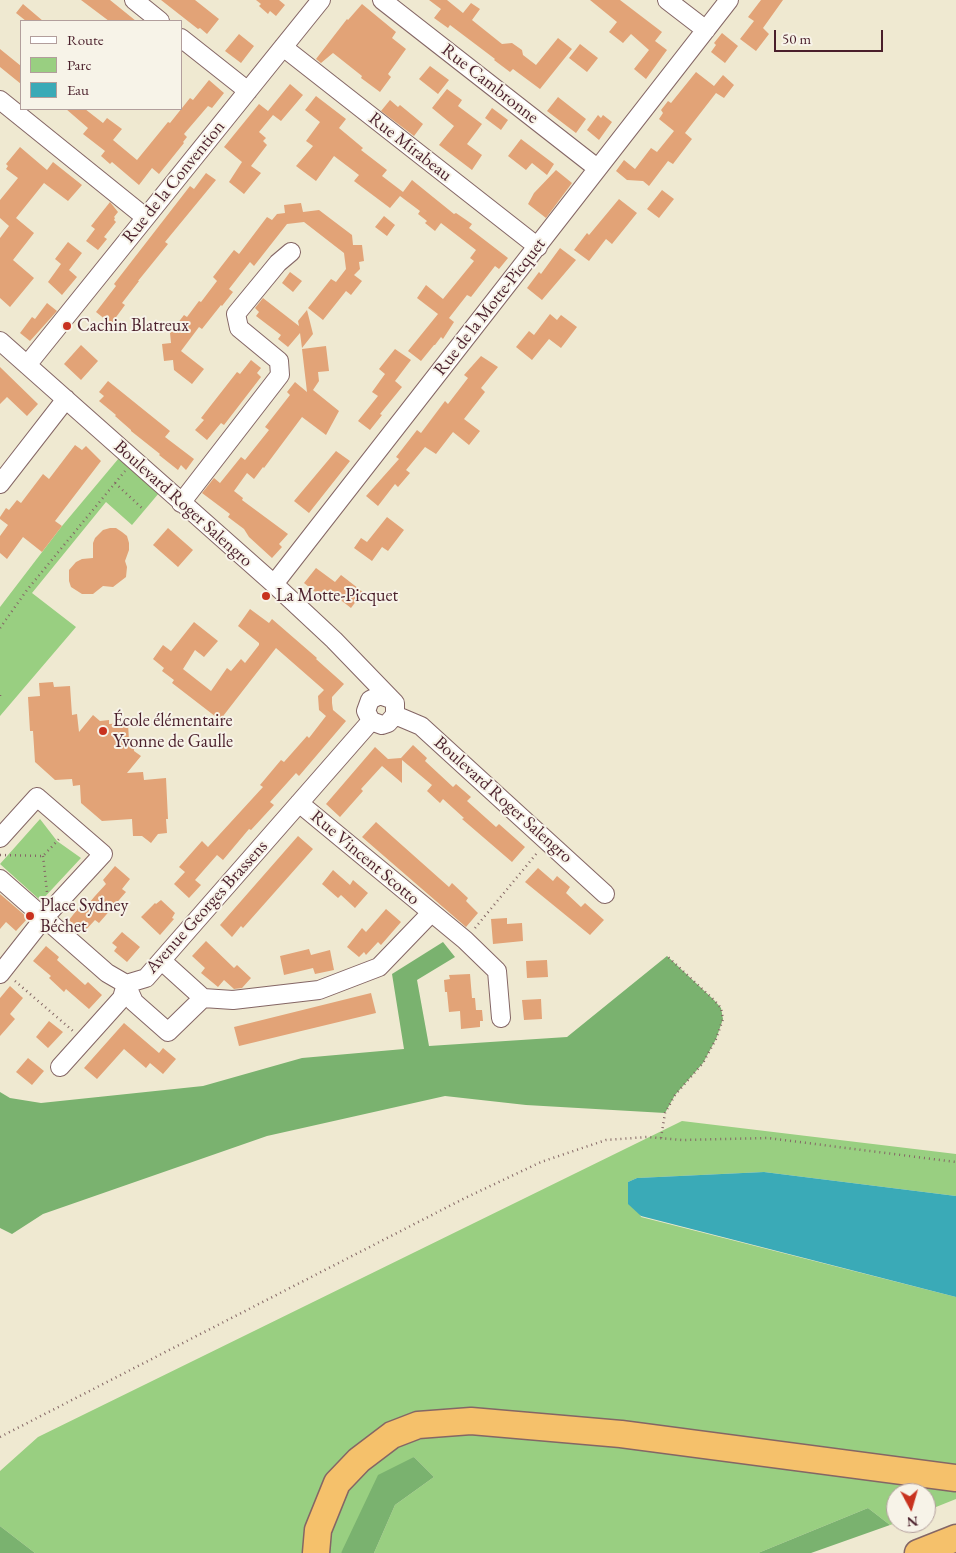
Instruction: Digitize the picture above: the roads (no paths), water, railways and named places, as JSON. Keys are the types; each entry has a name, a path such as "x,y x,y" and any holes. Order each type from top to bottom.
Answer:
{"highway":[{"path":"316,1553 318,1530 337,1483 359,1460 392,1435 418,1425 471,1421 621,1434 956,1478"},
{"path":"918,1553 956,1538"}],"street":[{"path":"134,0 159,20"},
{"name":"Rue de la Convention","path":"28,365 321,0"},
{"name":"Rue Cambronne","path":"382,0 597,168"},
{"path":"666,0 706,30"},
{"name":"Rue de la Motte-Picquet","path":"274,584 729,0"},
{"path":"182,39 248,91"},
{"name":"Rue Mirabeau","path":"283,47 538,247"},
{"path":"0,100 146,217"},
{"path":"181,503 280,375 279,361 239,328 236,314 278,263 291,252"},
{"name":"Boulevard Roger Salengro","path":"0,341 274,584 334,640 363,670 393,707 421,726 605,894"},
{"path":"0,484 66,399"},
{"path":"363,670 369,713 382,725 388,723 393,707 380,695 374,696 369,713"},
{"name":"Avenue Georges Brassens","path":"0,879 47,915 107,973 126,984 146,978 299,803 369,713"},
{"path":"0,838 37,797 103,854 47,915 2,972"},
{"name":"Rue Vincent Scotto","path":"299,803 464,940 497,971 501,1018"},
{"name":"Rue Vincent Scotto","path":"203,998 233,1000 319,990 379,967 432,913"},
{"path":"126,984 134,1002 168,1032 203,998 162,961"},
{"path":"60,1066 122,998 126,984"}],"water":[{"path":"764,1172 956,1196 956,1297 641,1216 628,1204 628,1182 637,1178"}],"place":[{"name":"Cachin Blatreux","path":"67,326"},
{"name":"La Motte-Picquet","path":"266,596"},
{"name":"École élémentaire Yvonne de Gaulle","path":"103,731"},
{"name":"Place Sydney Béchet","path":"30,916"}]}
